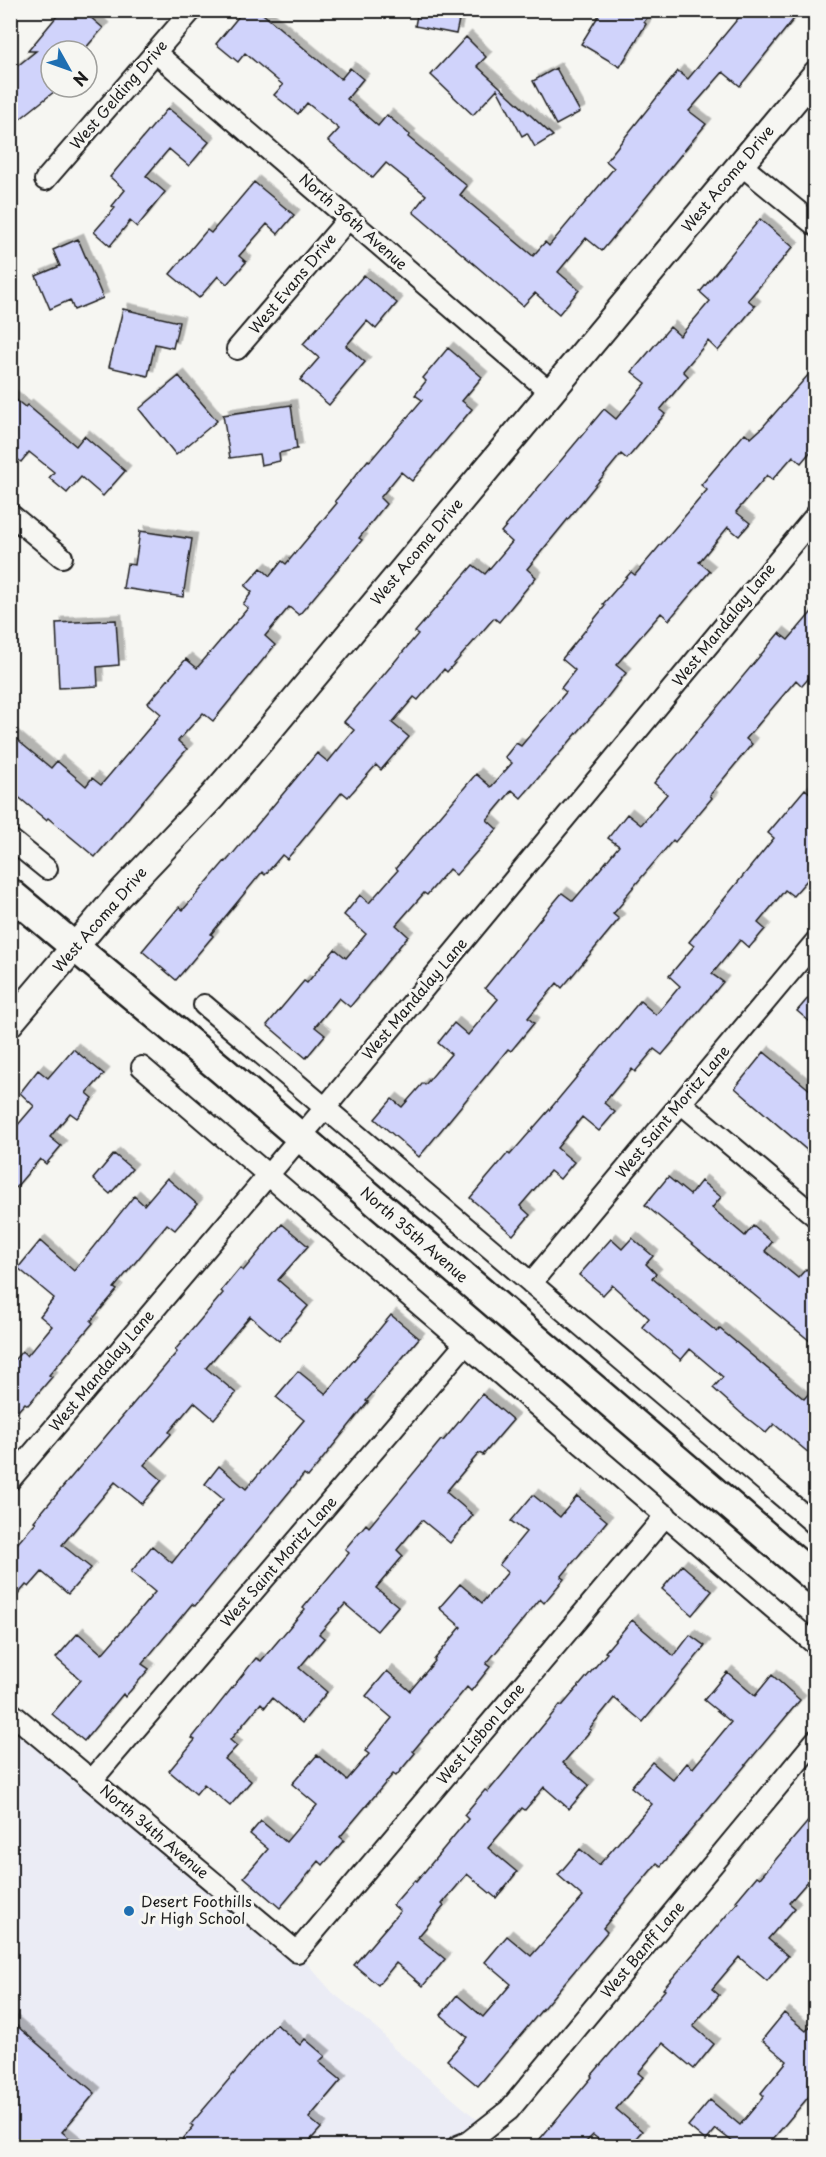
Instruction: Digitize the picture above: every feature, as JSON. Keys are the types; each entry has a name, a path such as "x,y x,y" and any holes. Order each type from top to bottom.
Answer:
{"main road":[{"name":"North 35th Avenue","path":"10,893 221,1069 816,1579"}],"street":[{"name":"West Gelding Drive","path":"45,180 192,10"},
{"name":"North 36th Avenue","path":"156,53 550,392"},
{"name":"West Acoma Drive","path":"10,1023 118,896 212,797 266,734 816,74"},
{"path":"740,164 816,226"},
{"name":"West Evans Drive","path":"237,349 349,218"},
{"path":"10,514 62,557"},
{"name":"West Mandalay Lane","path":"10,1480 325,1108 816,515"},
{"path":"10,838 47,869"},
{"name":"West Saint Moritz Lane","path":"531,1283 816,942"},
{"path":"204,1005 816,1526"},
{"path":"142,1067 816,1645"},
{"path":"681,1103 816,1217"},
{"name":"West Saint Moritz Lane","path":"92,1780 466,1343"},
{"name":"West Lisbon Lane","path":"297,1952 666,1515"},
{"name":"North 34th Avenue","path":"10,1712 297,1952"},
{"name":"West Banff Lane","path":"458,2146 468,2142 509,2110 816,1740"}],"shaded area":[{"name":"Desert Foothills Jr High School","path":"10,1712 297,1952 333,1993 382,2033 392,2047 486,2127 458,2146 11,2146"}],"building":[{"path":"62,10 82,10 103,28 93,39 39,39 39,99 45,99 10,127 10,72 36,51 28,51"},
{"path":"244,10 258,10 341,79 350,68 363,79 347,99 378,126 387,115 410,135 408,137 467,186 460,195 533,256 545,242 549,246 614,168 606,161 678,71 688,79 745,10 801,10 740,86 723,72 689,111 706,124 602,251 586,238 558,272 579,290 559,314 535,293 523,306 413,212 426,195 386,163 373,178 328,141 339,129 307,103 298,114 274,95 283,85 245,53 238,62 216,44"},
{"path":"418,10 461,10 456,34 415,26"},
{"path":"602,10 653,10 620,67 581,44"},
{"path":"466,37 486,57 477,66 553,136 535,147 527,133 522,136 497,89 473,115 431,75"},
{"path":"556,68 580,112 556,125 533,81"},
{"path":"168,108 209,142 189,166 169,149 146,176 165,192 137,227 130,221 110,246 94,232 115,208 112,206 125,190 110,177"},
{"path":"254,182 294,215 278,234 267,224 239,256 246,262 227,284 218,276 199,298 170,274 207,230 211,233"},
{"path":"760,219 793,247 748,300 755,306 718,351 708,341 683,371 688,376 660,410 665,414 627,459 621,454 527,569 536,577 499,622 494,618 447,672 444,669 418,700 414,697 392,723 409,737 381,770 376,765 348,797 342,792 287,859 282,855 265,875 262,872 176,980 142,951 179,907 183,910 226,862 317,753 328,762 354,730 344,722 418,634 415,632 473,565 485,574 512,542 501,532 604,409 616,419 646,383 632,372 670,327 680,336 710,301 700,292"},
{"path":"78,239 103,298 74,310 70,300 50,309 36,276 60,266 53,250"},
{"path":"364,275 397,303 376,329 367,321 346,346 365,362 329,405 300,380 319,358 303,344"},
{"path":"123,309 179,322 173,348 155,344 148,376 109,367"},
{"path":"448,348 482,377 462,401 472,409 412,481 401,472 380,498 386,504 359,538 362,540 299,615 289,607 265,636 275,645 213,721 203,713 178,741 187,749 95,857 10,790 10,734 51,768 57,761 86,786 92,778 101,785 161,714 148,703 186,659 197,668 248,608 243,604 252,592 245,586 261,568 270,576 282,561 286,564 337,503 335,501 368,460 370,461 422,400 415,395 426,381 423,378"},
{"path":"816,366 816,445 801,463 793,456 772,480 767,475 736,512 750,523 739,536 728,527 699,562 710,571 669,620 661,613 616,665 626,673 602,704 521,798 512,790 487,820 497,829 456,875 449,869 427,895 424,893 396,925 408,936 350,1007 339,998 315,1027 325,1035 306,1058 267,1025 304,981 307,983 335,949 346,958 366,934 344,915 360,895 369,903 476,774 491,787 512,763 505,757 516,743 521,746 566,692 561,688 575,670 562,659 605,606 603,604 631,572 635,575 707,490 701,485 745,433 751,438 761,429"},
{"path":"179,376 217,421 176,455 139,409"},
{"path":"10,395 25,407 27,405 76,446 84,436 125,471 103,496 81,477 67,493 49,478 54,472 29,452 21,462 10,453"},
{"path":"291,405 297,449 279,453 280,461 261,465 259,454 230,458 223,415"},
{"path":"140,531 192,539 183,597 123,588 127,564 135,565"},
{"path":"816,607 816,670 802,686 796,680 746,739 752,744 710,795 712,798 624,898 625,900 613,914 619,919 562,988 557,983 528,1018 534,1023 511,1051 508,1049 419,1157 375,1119 392,1099 402,1107 423,1083 425,1085 451,1054 438,1043 454,1023 468,1035 498,999 485,988 546,912 562,893 573,901 601,868 619,846 608,838 627,814 641,825 667,794 654,783 779,633 788,640"},
{"path":"116,620 119,665 97,667 98,686 59,688 56,623"},
{"path":"805,789 816,798 816,870 793,896 785,890 758,923 765,929 749,948 740,940 712,974 723,982 662,1055 654,1049 635,1072 632,1069 604,1103 615,1112 599,1131 582,1117 557,1148 574,1162 560,1179 550,1171 520,1206 530,1215 513,1235 470,1198 508,1153 510,1155 550,1109 640,1001 656,1015 680,986 669,976 694,946 689,942 774,838 768,833"},
{"path":"816,989 816,1027 797,1011"},
{"path":"73,1049 104,1074 87,1093 93,1098 77,1118 70,1113 50,1137 61,1146 46,1164 40,1159 10,1194 10,1134 34,1106 20,1093 38,1070 48,1078"},
{"path":"764,1052 816,1095 816,1158 735,1088"},
{"path":"114,1154 132,1169 110,1194 93,1179"},
{"path":"668,1177 690,1195 701,1181 721,1197 712,1208 745,1236 753,1226 772,1242 765,1251 798,1278 806,1269 816,1277 816,1346 645,1205"},
{"path":"167,1178 197,1204 175,1230 167,1224 114,1288 117,1290 91,1321 93,1323 49,1375 52,1377 28,1405 25,1403 10,1420 10,1365 22,1351 27,1356 52,1326 40,1316 54,1298 18,1268 40,1241 74,1271 134,1196 144,1205"},
{"path":"282,1224 308,1246 278,1280 308,1306 279,1341 250,1316 206,1368 236,1393 214,1419 194,1402 169,1432 171,1434 144,1465 162,1480 142,1504 115,1482 62,1545 91,1568 68,1594 42,1572 29,1587 26,1585 10,1604 10,1552 177,1352 175,1350 223,1293 221,1291 240,1268 243,1271"},
{"path":"632,1238 653,1256 646,1264 656,1274 652,1278 717,1332 720,1329 804,1399 816,1385 816,1459 774,1424 766,1433 742,1414 713,1388 723,1377 690,1349 681,1360 642,1327 649,1318 612,1285 603,1295 579,1275 611,1239 622,1249"},
{"path":"391,1315 419,1338 366,1401 368,1402 308,1477 304,1474 195,1606 192,1604 142,1664 149,1669 125,1697 123,1694 84,1741 52,1714 81,1680 56,1658 78,1633 102,1654 155,1592 131,1572 152,1546 172,1563 223,1499 205,1484 219,1466 246,1489 304,1420 276,1397 298,1371 326,1394"},
{"path":"482,1394 513,1420 483,1455 479,1453 446,1492 473,1515 450,1543 422,1520 397,1550 403,1556 376,1588 398,1606 377,1631 345,1604 319,1634 324,1638 299,1668 327,1692 302,1723 272,1698 265,1707 261,1703 230,1740 237,1746 225,1759 251,1781 230,1806 204,1784 196,1794 169,1771 195,1740 192,1738 256,1658 261,1661 305,1609 303,1608 349,1553 345,1549 366,1524 369,1527"},
{"path":"533,1495 560,1517 577,1496 607,1521 561,1577 564,1579 544,1603 540,1599 486,1664 490,1667 471,1691 467,1687 413,1751 415,1753 396,1776 393,1774 340,1837 344,1840 323,1865 319,1861 280,1908 244,1877 268,1849 250,1834 261,1821 286,1842 317,1805 292,1784 317,1755 347,1780 369,1754 365,1751 392,1718 366,1696 387,1671 410,1691 435,1661 461,1627 439,1608 460,1584 482,1603 508,1572 499,1565 526,1532 511,1521"},
{"path":"682,1565 712,1591 692,1615 662,1589"},
{"path":"632,1620 674,1656 690,1635 705,1646 643,1722 614,1698 563,1763 589,1785 569,1809 544,1787 525,1810 522,1808 488,1848 517,1872 496,1898 467,1874 442,1904 444,1906 418,1937 445,1959 423,1986 396,1963 378,1985 354,1965 400,1911 393,1905 414,1881 416,1882 468,1819 464,1815 485,1790 488,1792 560,1705 562,1706 607,1653 605,1652"},
{"path":"727,1672 755,1696 772,1675 800,1700 661,1866 657,1863 603,1928 607,1932 478,2086 447,2060 467,2037 441,2015 457,1995 483,2017 511,1984 485,1962 507,1936 531,1956 583,1897 558,1875 580,1849 599,1865 652,1804 631,1787 652,1762 673,1780 687,1763 693,1768 731,1722 704,1700"},
{"path":"816,1812 816,1872 789,1903 795,1908 768,1939 788,1956 767,1981 739,1957 712,1989 719,1995 693,2026 714,2044 694,2069 663,2043 638,2073 643,2077 616,2109 642,2131 629,2146 607,2146 593,2135 582,2146 534,2146 738,1902 736,1901 757,1876 760,1878"},
{"path":"784,2013 806,2031 816,2020 816,2088 767,2146 738,2146 716,2129 706,2141 688,2126 710,2100 740,2125 764,2096 761,2093 787,2061 762,2040"},
{"path":"10,2020 95,2093 62,2132 79,2146 10,2146"},
{"path":"276,2024 300,2045 305,2039 325,2056 319,2062 341,2080 309,2118 321,2128 305,2146 177,2146 194,2126 191,2124"}],"place":[{"name":"Desert Foothills Jr High School","path":"129,1911"}]}
